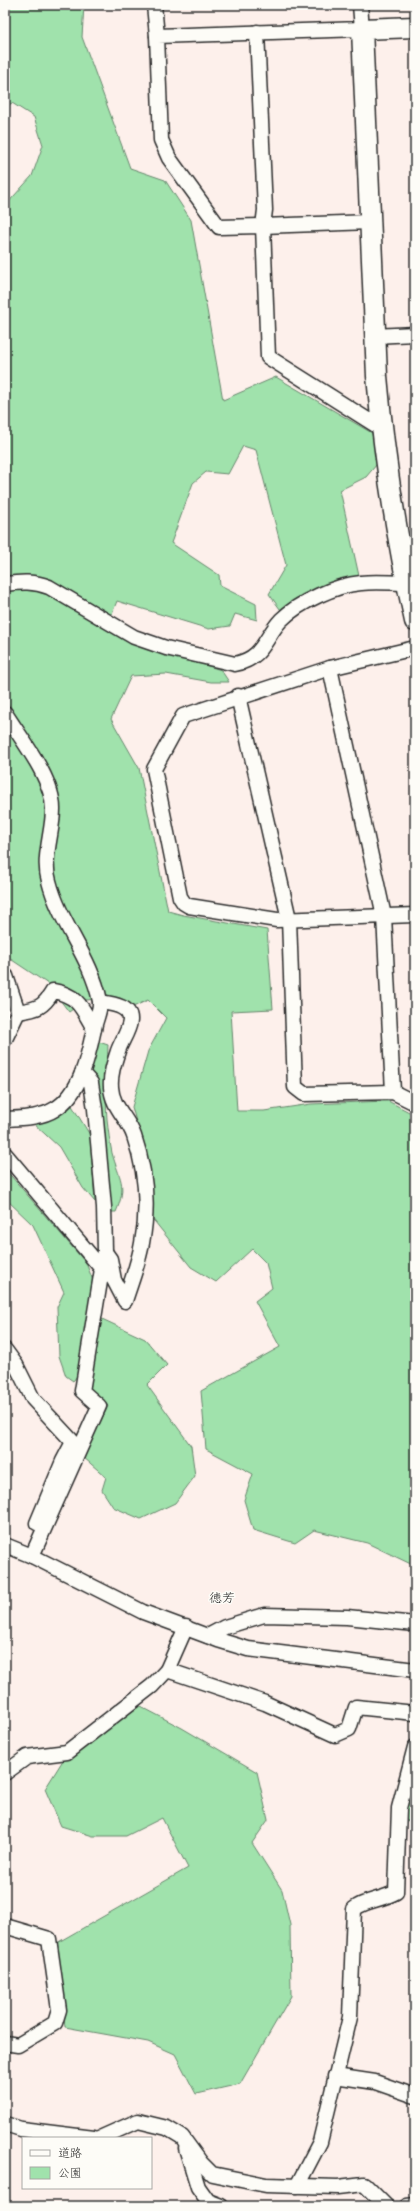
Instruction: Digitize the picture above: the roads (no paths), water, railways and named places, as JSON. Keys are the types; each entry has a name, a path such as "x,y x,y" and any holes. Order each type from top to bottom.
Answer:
{"street":[{"path":"154,5 157,36 161,140 169,158 219,227 370,222"},
{"path":"360,5 374,336 382,429 406,583 415,621"},
{"path":"157,36 415,27"},
{"path":"257,32 265,210 263,226 268,357 382,429"},
{"path":"374,336 415,334"},
{"path":"5,584 27,582 43,585 134,637 166,648 234,664 244,662 256,655 282,620 303,604 328,591 360,583 406,583"},
{"path":"415,648 330,668 238,696 183,716 154,769 180,897 184,903 189,906 277,920 415,915"},
{"path":"330,668 384,916 393,1092"},
{"path":"238,696 289,919 295,1087 304,1094 393,1092 415,1103"},
{"path":"5,713 46,779 51,795 53,809 46,862 48,880 56,905 86,961 100,1002 91,1049 78,1083 56,1109 46,1114 5,1119"},
{"path":"5,1039 18,1012 6,976"},
{"path":"18,1012 36,1009 46,1002 53,991 66,993 74,998 94,1029"},
{"path":"100,1002 120,1006 127,1011 131,1019 129,1029 118,1050 111,1073 111,1088 116,1107 132,1129 142,1159 147,1195 142,1244 125,1301 114,1280 110,1258 104,1251"},
{"path":"28,1555 99,1406 82,1391 102,1269 104,1251 104,1207 95,1109 91,1083 82,1073"},
{"path":"5,1154 102,1269"},
{"path":"5,1350 16,1365 33,1399 73,1442 63,1461 28,1555"},
{"path":"5,1545 143,1612 248,1649 415,1670"},
{"path":"208,1636 224,1627 264,1615 346,1617 415,1624"},
{"path":"5,1773 27,1757 67,1752 152,1686 167,1670 186,1627"},
{"path":"167,1670 265,1703 335,1735 349,1729 356,1707 415,1713"},
{"path":"297,2186 320,2142 350,2017 354,1909 360,1904 385,1898 396,1892 398,1808 415,1747"},
{"path":"5,1926 48,1939 59,2010 56,2023 18,2045 5,2043"},
{"path":"335,2076 375,2082 415,2096"},
{"path":"102,2137 138,2120 167,2128 182,2137 201,2163 212,2174 266,2185 338,2187 364,2184 386,2206"},
{"path":"5,2124 21,2129 86,2137"},
{"path":"182,2137 198,2187 208,2201 221,2206"},
{"path":"407,2206 415,2205"}],"district":[{"name":"徳芳","path":"222,1597"}]}
